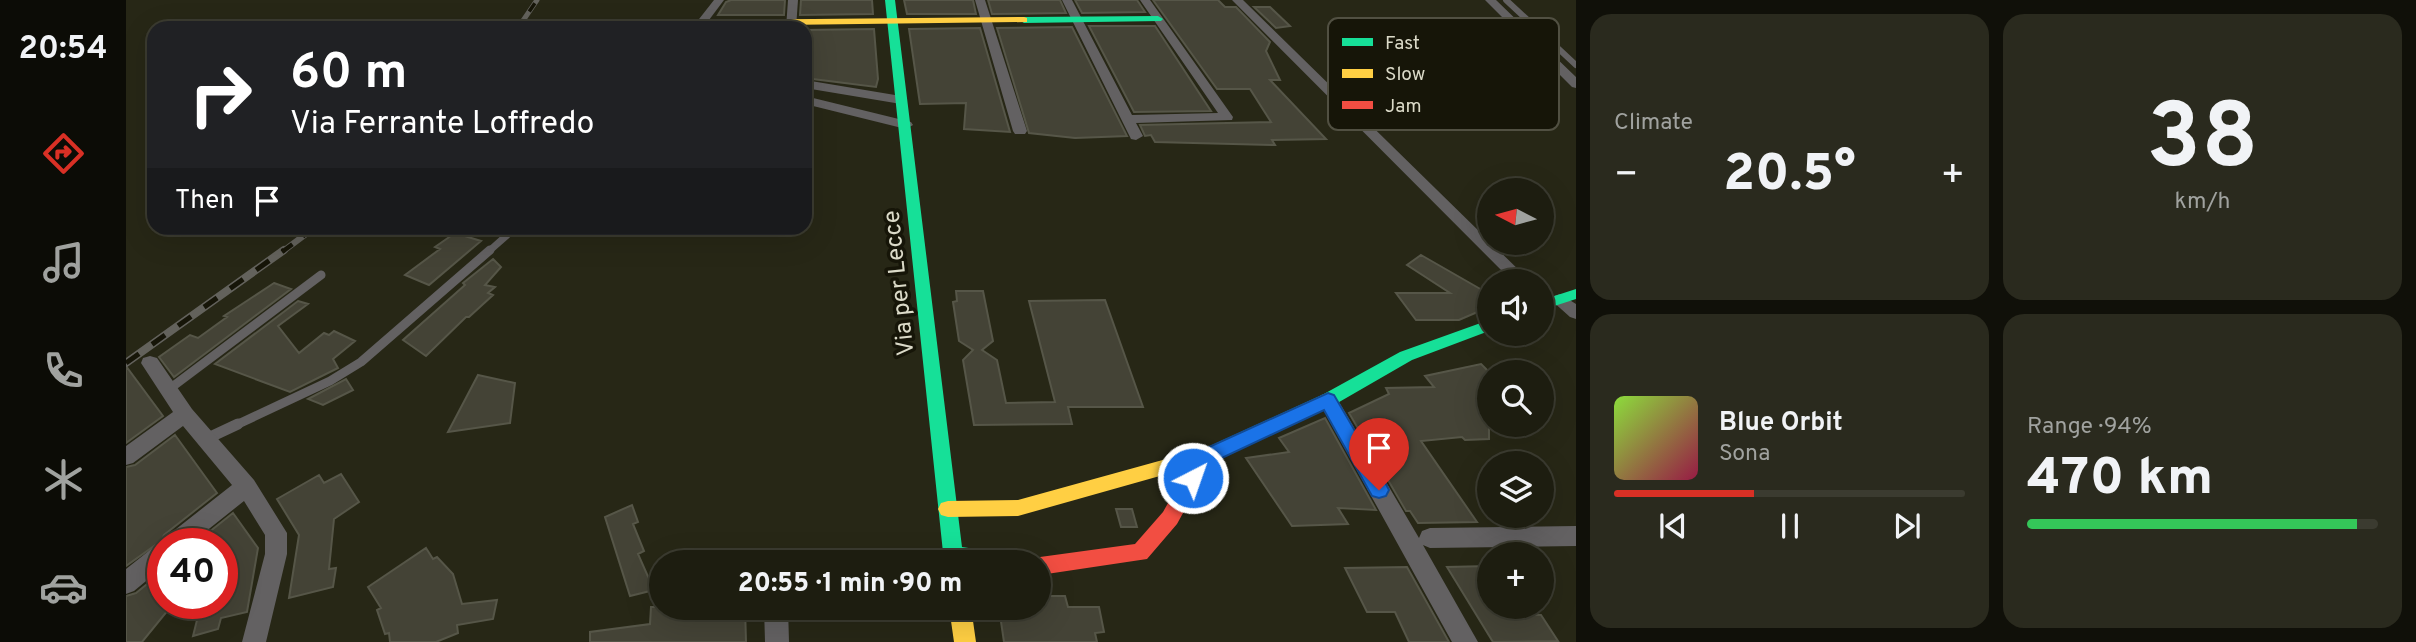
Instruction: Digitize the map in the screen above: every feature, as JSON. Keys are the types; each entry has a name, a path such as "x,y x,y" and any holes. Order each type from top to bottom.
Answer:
{"street":[{"path":"703,21 719,0"},
{"path":"791,21 793,0"},
{"name":"Via per Lecce","path":"890,0 952,550"},
{"path":"980,0 1020,131"},
{"path":"1067,0 1136,136"},
{"path":"1128,119 1227,117 1145,0"},
{"path":"1237,0 1328,90"},
{"path":"1490,0 1508,18"},
{"path":"812,24 1158,19"},
{"path":"1559,67 1576,84"},
{"path":"812,85 901,100"},
{"path":"812,102 906,125"},
{"path":"1369,130 1510,269"},
{"path":"1554,302 1576,313"},
{"path":"948,509 1018,508 1204,457 1328,400 1406,356 1477,329"},
{"path":"150,363 185,414 246,486 276,533 276,554 254,642"},
{"path":"1328,400 1466,642"},
{"path":"126,457 185,414"},
{"path":"1051,564 1140,552 1170,518 1204,457"},
{"path":"194,528 246,486"},
{"path":"1430,538 1576,536"},
{"path":"126,583 147,566"},
{"path":"776,620 777,642"},
{"path":"962,620 965,642"}],"lane":[{"path":"1506,0 1525,18"},
{"path":"1559,49 1576,65"},
{"path":"206,439 330,382 361,362 506,235"},
{"path":"168,390 321,275"}],"building":[{"path":"785,0 784,15 718,15 726,2"},
{"path":"801,0 872,0 873,14 800,15"},
{"path":"904,0 973,0 976,14 907,14"},
{"path":"988,0 1060,0 1066,13 992,14"},
{"path":"1075,0 1137,0 1145,12 1082,13"},
{"path":"1153,0 1218,0 1225,7 1236,7 1270,42 1266,51 1280,80 1270,80 1326,139 1272,140 1275,145 1155,142 1151,135 1145,136 1140,125 1271,122 1250,89 1217,89"},
{"path":"1254,7 1270,7 1290,26 1276,28"},
{"path":"1089,26 1155,26 1211,111 1134,112"},
{"path":"1072,27 1127,136 1075,138 1029,133 997,28"},
{"path":"980,28 1010,132 964,129 966,103 920,104 909,29"},
{"path":"874,29 878,79 876,87 812,79 812,30"},
{"path":"452,235 481,241 429,285 405,275 440,249 435,247"},
{"path":"1421,255 1477,287 1477,312 1459,320 1416,320 1396,293 1450,293 1407,265"},
{"path":"493,259 501,267 485,285 495,287 488,293 493,295 426,356 403,340 465,285 463,283"},
{"path":"274,283 291,289 174,377 159,357 190,335 198,338 227,317 224,316"},
{"path":"956,291 983,291 993,341 982,350 997,360 1006,403 1055,402 1029,301 1105,300 1143,407 1068,407 1072,424 974,425 963,360 973,350 959,341 953,302 957,301"},
{"path":"298,301 308,304 278,326 299,353 324,333 329,335 334,331 355,341 333,359 338,368 290,392 215,364"},
{"path":"1477,365 1477,437 1489,439 1465,440 1462,437 1421,441 1477,522 1418,523 1410,511 1406,511 1349,413 1389,394 1386,388 1434,387 1425,376"},
{"path":"126,366 163,416 126,443"},
{"path":"478,375 515,383 510,423 448,432"},
{"path":"346,379 353,390 323,405 308,399"},
{"path":"1325,418 1376,510 1338,508 1348,524 1292,526 1246,458 1289,452 1279,438"},
{"path":"175,435 217,493 173,528 147,528 147,551 126,566 126,467 135,465"},
{"path":"341,474 359,502 334,519 329,569 336,568 333,587 289,598 299,535 277,499 319,475 324,483"},
{"path":"632,505 638,522 633,524 644,551 638,554 649,579 649,591 630,596 605,517"},
{"path":"1116,509 1132,509 1137,527 1121,527"},
{"path":"233,513 258,548 247,612 238,614 238,528 214,528"},
{"path":"426,548 433,559 437,557 453,574 462,604 497,600 493,619 457,625 458,633 436,642 390,642 389,633 385,634 377,610 381,608 368,587"},
{"path":"1477,566 1477,616 1447,567"},
{"path":"1407,567 1449,642 1409,642 1395,612 1367,612 1345,568"},
{"path":"147,584 147,619 161,619 142,642 126,642 126,596 136,593"},
{"path":"1051,596 1065,596 1068,607 1099,607 1104,632 1095,633 1097,642 1004,642 1001,620 1051,620"},
{"path":"197,619 221,619 218,629 193,636"},
{"path":"1479,619 1544,619 1558,641 1493,642"},
{"path":"650,620 745,620 746,642 590,642 590,632 650,624"}],"railway":[{"path":"523,21 537,0"},
{"path":"282,252 305,235"},
{"path":"126,363 284,250"}],"traffic: fast":[{"path":"890,0 953,550"},
{"path":"1024,20 1158,19"},
{"path":"1554,301 1576,294"},
{"path":"1206,456 1328,400 1406,356 1477,329"}],"traffic: slow":[{"path":"812,22 1024,20"},
{"path":"948,509 1018,508 1206,456"},
{"path":"962,620 965,642"}],"traffic: jam":[{"path":"1051,564 1140,552 1170,518 1204,457"}],"route":[{"path":"1193,478 1204,457 1328,400 1379,490"}]}
